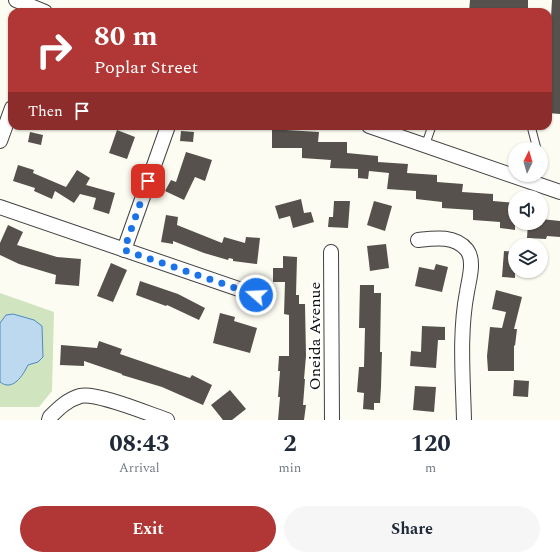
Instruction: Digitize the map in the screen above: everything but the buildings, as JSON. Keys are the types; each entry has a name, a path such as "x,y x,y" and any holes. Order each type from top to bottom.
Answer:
{"street":[{"path":"16,0 35,8"},
{"path":"0,141 8,119"},
{"path":"124,250 167,130"},
{"path":"380,130 425,146 508,171"},
{"path":"541,182 560,192"},
{"path":"0,207 256,295"},
{"path":"418,240 439,238 449,239 458,243 467,251 472,265 463,312 464,420"},
{"name":"Oneida Avenue","path":"331,252 332,420"},
{"path":"49,420 62,404 82,396 102,398 167,420"}],"lane":[{"path":"425,146 431,130"},
{"path":"532,130 535,142"}],"green space":[{"path":"0,293 54,312 52,391 39,407 0,407"}],"water":[{"path":"13,314 34,320 42,326 43,357 38,362 28,365 17,381 13,384 5,385 0,382 0,323 6,315"}],"route":[{"path":"148,181 124,250 256,295"}]}
